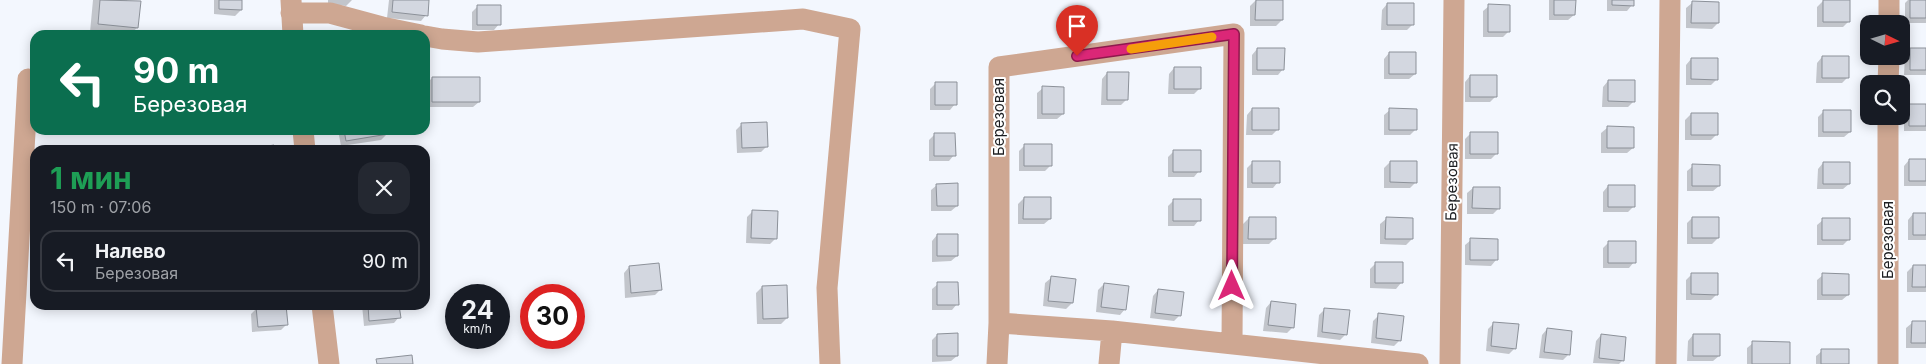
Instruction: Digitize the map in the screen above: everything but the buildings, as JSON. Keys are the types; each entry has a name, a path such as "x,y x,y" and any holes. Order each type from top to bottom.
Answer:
{"street":[{"name":"Березовая","path":"1450,364 1454,0"},
{"path":"1666,364 1670,0"},
{"path":"1889,0 1889,15"},
{"path":"292,30 291,6 330,13 397,30"},
{"path":"430,36 478,42 803,19 850,29 827,288 830,364"},
{"name":"Березовая","path":"997,364 999,323 999,67 1234,34 1232,344"},
{"path":"12,364 28,78"},
{"name":"Березовая","path":"1888,125 1888,364"},
{"path":"323,310 329,364"},
{"path":"999,323 1112,331 1418,364"},
{"path":"1109,364 1112,331"}],"slow traffic":[{"path":"1131,49 1212,37"}],"route":[{"path":"1077,56 1234,34 1232,286"}]}
